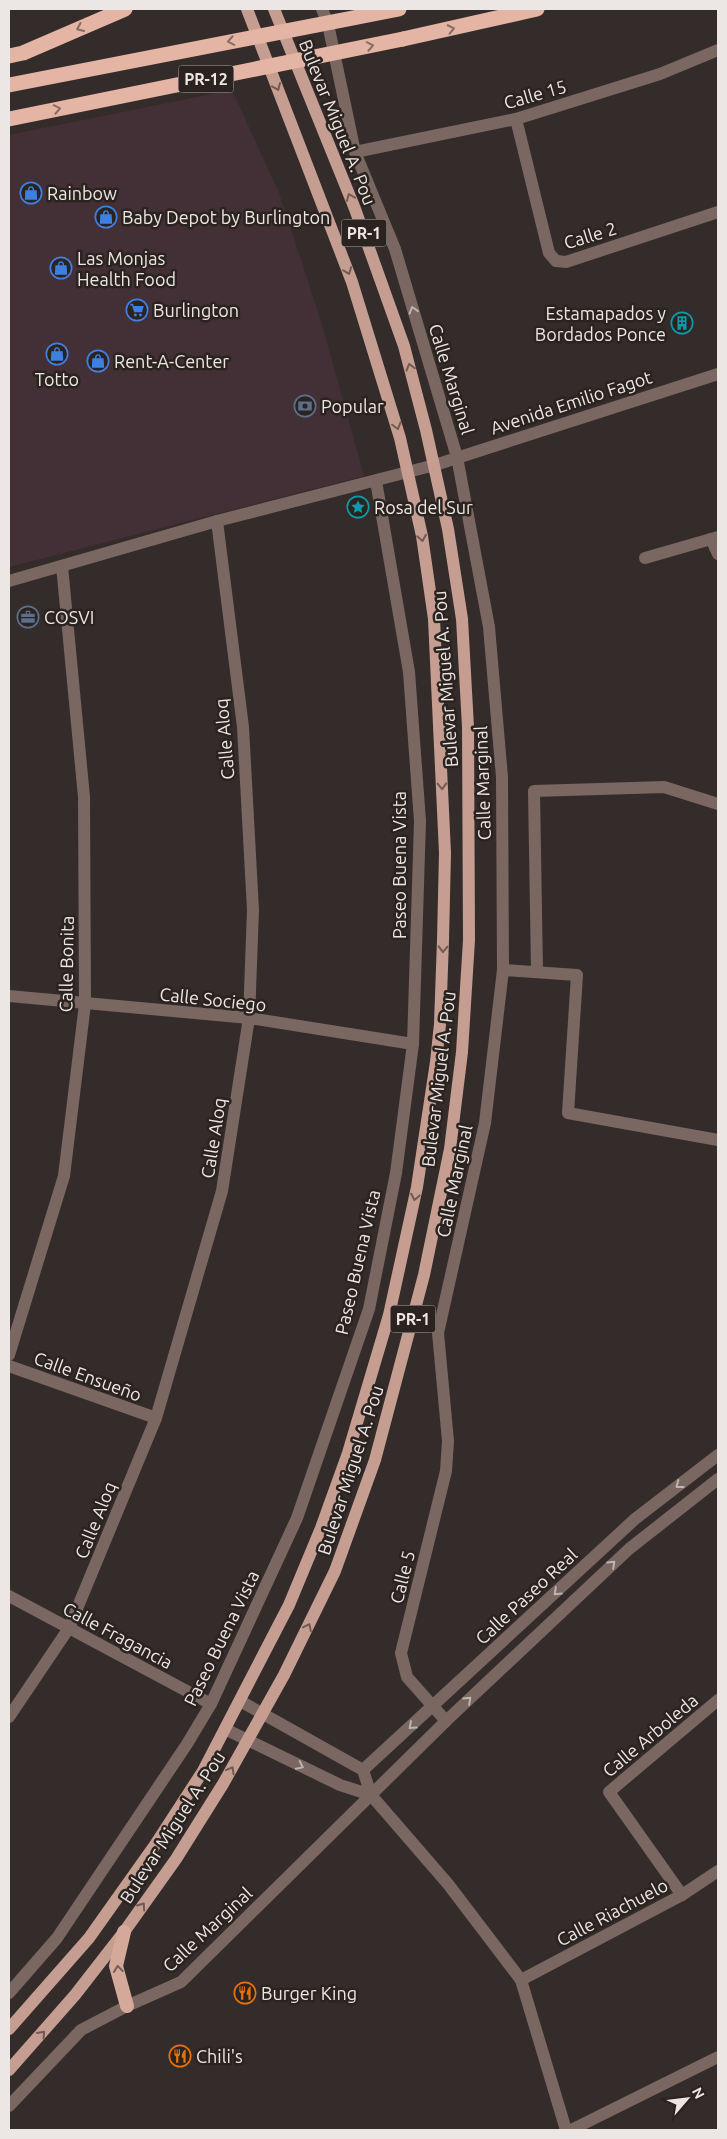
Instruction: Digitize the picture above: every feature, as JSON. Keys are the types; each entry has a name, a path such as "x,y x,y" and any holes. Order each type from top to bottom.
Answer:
{"highway":[{"path":"16,55 125,9"},
{"name":"PR-12","path":"9,85 399,9"},
{"name":"PR-12","path":"9,118 403,39 537,9"},
{"path":"124,1932 116,1966 127,2006"}],"main road":[{"name":"Bulevar Miguel A. Pou","path":"9,2029 83,1945 155,1845 203,1771 289,1605 322,1528 348,1453 377,1357 403,1255 424,1152 432,1098 440,1024 445,853 434,619 422,536 408,473 378,363 352,282 247,9"},
{"name":"Bulevar Miguel A. Pou","path":"9,2070 51,2024 124,1932 176,1859 223,1784 284,1675 335,1571 375,1460 424,1275 450,1149 462,1052 469,940 468,727 462,619 450,537 435,465 404,346 355,209 274,9"}],"street":[{"name":"Calle Marginal","path":"322,9 328,24 355,152 395,249 457,457 490,628 502,776 503,970 485,1123 438,1333 446,1427"},
{"name":"Calle 15","path":"355,152 516,119 660,74 718,50"},
{"name":"Calle 2","path":"516,119 549,253 556,261 566,262 718,212"},
{"name":"Avenida Emilio Fagot","path":"9,581 217,521 408,473 718,374"},
{"name":"Paseo Buena Vista","path":"9,1993 57,1938 187,1744 211,1704 298,1518 369,1309 396,1173 413,1044 420,821 409,672 376,481"},
{"name":"Calle Aloq","path":"9,1718 70,1628 156,1418 222,1191 249,1018 253,910 243,736 217,521"},
{"path":"645,558 714,538 718,554"},
{"name":"Calle Bonita","path":"9,1354 64,1176 85,1004 84,797 62,566"},
{"path":"536,971 534,791 664,787 718,804"},
{"path":"503,970 577,975 568,1113 718,1140"},
{"name":"Calle Sociego","path":"9,996 249,1018 413,1044"},
{"name":"Calle Ensueño","path":"9,1366 156,1418"},
{"name":"Calle 5","path":"446,1427 448,1440 446,1470 401,1653 407,1677 446,1721"},
{"name":"Calle Paseo Real","path":"363,1770 635,1518 718,1455"},
{"name":"Calle Paseo Real","path":"371,1795 446,1721 629,1549 718,1479"},
{"name":"Calle Fragancia","path":"9,1596 211,1704"},
{"name":"Calle Arboleda","path":"682,1895 608,1792 718,1700"},
{"path":"240,1701 363,1770 371,1795 448,1884 521,1980 566,2130"},
{"path":"225,1729 340,1785 371,1795"},
{"name":"Calle Marginal","path":"9,2106 81,2030 127,2006 181,1982 371,1795"},
{"name":"Calle Riachuelo","path":"521,1980 682,1895 718,1871"},
{"path":"570,2130 718,2057"}],"shaded area":[{"path":"232,90 279,193 321,321 364,476 9,567 9,135"}],"place":[{"name":"Rainbow","path":"31,193"},
{"name":"Baby Depot by Burlington","path":"106,217"},
{"name":"Las Monjas Health Food","path":"61,268"},
{"name":"Burlington","path":"137,310"},
{"name":"Estamapados y Bordados Ponce","path":"682,323"},
{"name":"Totto","path":"57,354"},
{"name":"Rent-A-Center","path":"98,361"},
{"name":"Popular","path":"305,406"},
{"name":"Rosa del Sur","path":"358,507"},
{"name":"COSVI","path":"28,617"},
{"name":"Burger King","path":"245,1993"},
{"name":"Chili's","path":"180,2056"}]}
